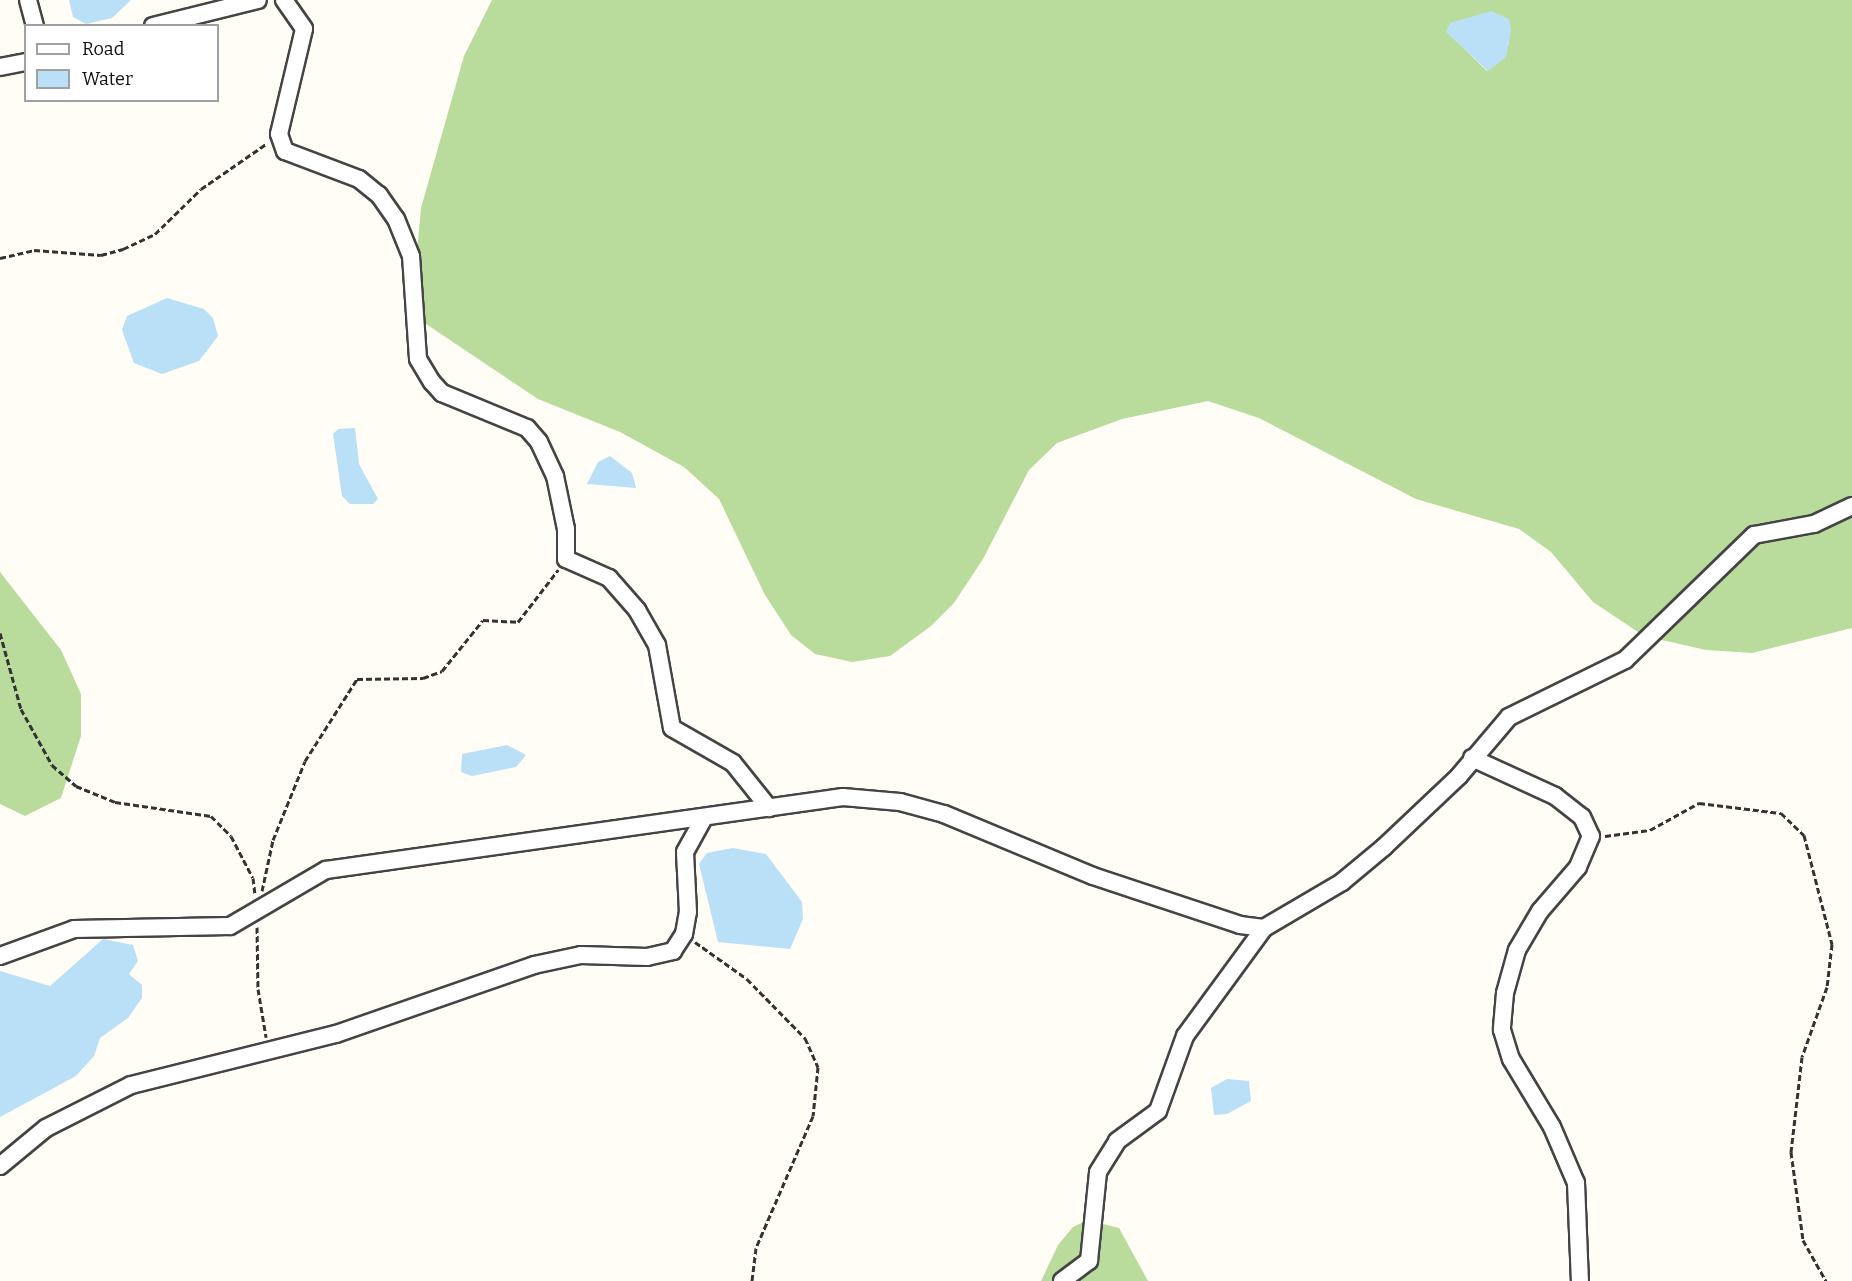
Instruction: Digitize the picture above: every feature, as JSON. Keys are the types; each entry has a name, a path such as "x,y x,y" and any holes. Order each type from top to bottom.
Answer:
{"street":[{"path":"28,0 34,24"},
{"path":"161,24 258,0"},
{"path":"284,0 304,29 279,134 285,151 359,179 379,195 396,219 411,256 418,359 442,393 497,412 527,428 539,442 555,476 566,529 567,559 609,578 637,610 657,645 672,728 733,763 769,808"},
{"path":"0,67 24,62"},
{"path":"1062,1281 1089,1261 1098,1172 1117,1141 1158,1111 1185,1036 1264,928 1342,882 1459,776 1509,717 1625,660 1754,535 1814,524 1852,506"},
{"path":"1472,758 1555,796 1582,817 1591,836 1578,867 1540,911 1517,950 1505,993 1502,1030 1511,1059 1552,1127 1576,1183 1580,1281"},
{"path":"0,956 74,928 230,926 326,870 843,797 900,802 1026,846 1093,876 1240,925 1264,928"},
{"path":"0,1166 46,1128 96,1099 131,1085 336,1034 534,964 581,956 647,957 674,951 684,934 688,912 685,852 704,818"}],"path":[{"path":"0,258 34,250 101,255 123,249 155,234 201,189 279,134"},
{"path":"257,910 273,840 305,761 357,679 423,678 442,671 483,620 518,622 567,559"},
{"path":"0,633 21,709 52,765 76,786 115,802 211,816 231,836 254,879 257,910 258,989 270,1051"},
{"path":"1591,836 1634,836 1699,802 1781,813 1804,835 1832,944 1827,987 1802,1057 1791,1152 1803,1240 1826,1281"},
{"path":"684,934 747,979 804,1038 818,1067 813,1116 756,1248 752,1281"}],"green space":[{"path":"492,0 1852,0 1852,628 1752,653 1706,650 1644,636 1593,602 1551,552 1519,529 1416,499 1259,418 1208,401 1122,419 1057,443 1029,470 983,559 954,603 931,626 890,656 852,662 815,654 791,635 765,595 719,499 684,467 620,432 538,399 423,322 415,275 421,208 464,56","holes":["1509,19 1509,44 1487,71 1447,32"]},
{"path":"0,572 61,650 81,694 81,736 61,798 25,816 0,804"},
{"path":"1087,1220 1119,1228 1148,1281 1041,1281 1058,1245 1073,1227"}],"water":[{"path":"69,0 131,0 112,18 86,24 73,17"},
{"path":"1491,11 1509,19 1511,31 1506,57 1488,71 1446,32 1450,23"},
{"path":"167,298 204,309 213,318 218,336 199,361 162,374 134,363 122,330 127,316"},
{"path":"355,428 359,464 378,499 373,504 350,504 342,496 333,434 338,429"},
{"path":"610,456 632,473 636,488 587,484 598,462"},
{"path":"507,745 526,755 516,767 472,776 461,772 462,754"},
{"path":"733,848 766,854 802,902 803,919 790,949 718,942 699,864 707,853"},
{"path":"103,939 133,945 138,961 129,974 142,985 142,998 128,1018 100,1038 94,1056 76,1076 0,1117 0,971 50,986"},
{"path":"1227,1079 1249,1081 1251,1101 1227,1114 1214,1115 1211,1088"}]}
